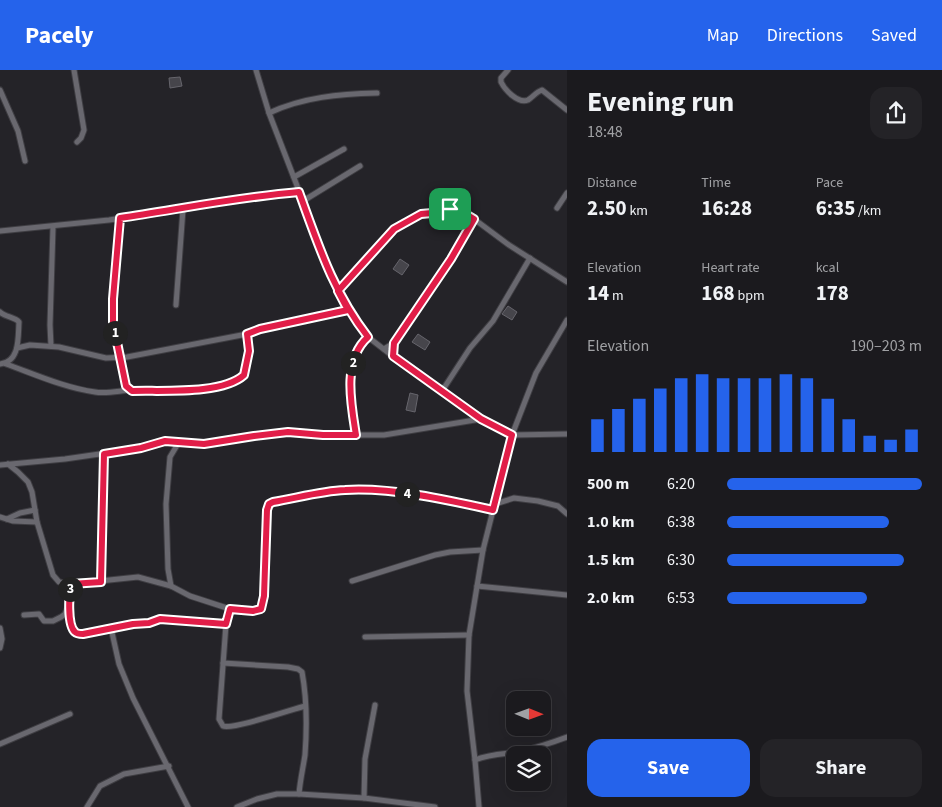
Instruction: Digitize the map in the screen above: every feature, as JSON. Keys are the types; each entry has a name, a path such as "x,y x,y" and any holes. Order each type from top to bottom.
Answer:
{"street":[{"path":"74,70 84,130 77,142"},
{"path":"256,70 269,113 338,291 348,310 368,337 412,371 481,419 512,435 567,434"},
{"path":"508,70 501,78 501,82 516,98 528,100 542,90 567,110"},
{"path":"0,90 18,131 25,161"},
{"path":"269,113 314,98 337,94 377,93"},
{"path":"294,177 344,149"},
{"path":"303,201 360,166"},
{"path":"0,231 53,227 183,209 254,196 299,192"},
{"path":"557,208 567,193"},
{"path":"176,305 183,209"},
{"path":"338,291 383,241 403,223 421,214 455,209 474,219 509,245 567,282"},
{"path":"120,218 113,299 113,323 124,383 130,390"},
{"path":"384,349 394,343 451,259 474,219"},
{"path":"51,346 53,227"},
{"path":"442,391 470,348 493,321 530,258"},
{"path":"17,348 30,345 51,346 106,358 119,358 247,334 260,329 348,310"},
{"path":"0,312 3,315 17,319 19,322 16,353 12,360 3,364"},
{"path":"479,807 467,691 469,635 483,550 512,435 536,373 567,320"},
{"path":"3,364 94,392 208,389 225,386 244,375 248,364 249,351 247,334"},
{"path":"356,435 350,389 357,349 368,337"},
{"path":"393,356 394,343"},
{"path":"0,465 104,454 141,448 165,441 204,444 288,432 323,435 384,435 481,419"},
{"path":"171,586 168,569 166,504 170,457 179,442"},
{"path":"101,582 104,454"},
{"path":"8,464 28,482 32,492 37,522 53,575 59,582 71,584 138,577 171,586 190,596 230,609 253,611 261,609 263,606 267,510 269,504 273,502 327,492 365,490 409,494 494,507 514,498 558,506 567,514"},
{"path":"7,519 20,513 35,510"},
{"path":"0,517 13,521 37,522"},
{"path":"352,581 435,555 483,550"},
{"path":"71,584 69,604 72,626 76,633 83,634 149,623 160,619 226,624"},
{"path":"477,586 567,594"},
{"path":"24,615 39,614 44,621 53,621 63,616 69,604"},
{"path":"230,609 226,624 223,663 220,719 223,726 238,725 305,706"},
{"path":"0,628 2,639 0,648"},
{"path":"111,628 119,664 132,698 169,766 188,807"},
{"path":"365,637 469,635"},
{"path":"223,663 288,667 300,670 306,718 304,758 300,775 299,794"},
{"path":"364,798 365,759 375,705"},
{"path":"0,744 70,714"},
{"path":"475,760 484,756 517,752 567,737"},
{"path":"87,807 100,786 124,774 169,766"},
{"path":"237,807 270,796 299,794 364,798 435,807"}],"building":[{"path":"180,77 182,86 170,88 169,78"},
{"path":"400,259 409,265 402,275 393,269"},
{"path":"508,306 517,312 512,320 502,314"},
{"path":"418,334 430,342 425,350 412,342"},
{"path":"410,393 418,395 415,412 406,410"}],"route":[{"path":"450,209 434,214 421,214 394,229 383,241 338,291 348,310 260,329 247,334 249,351 248,364 244,375 225,386 208,389 132,391 127,389 124,383 113,323 113,299 120,218 254,196 299,192 336,287 348,310 368,337 357,349 350,389 356,435 288,432 204,444 165,441 141,448 104,454 101,582 71,584 69,594 70,614 72,626 76,633 83,634 133,624 149,623 160,619 226,624 230,609 240,611 261,609 264,596 267,510 269,504 273,502 327,492 365,490 409,494 493,510 512,435 481,419 393,356 394,343 451,259 474,219 459,210 450,209"}]}
